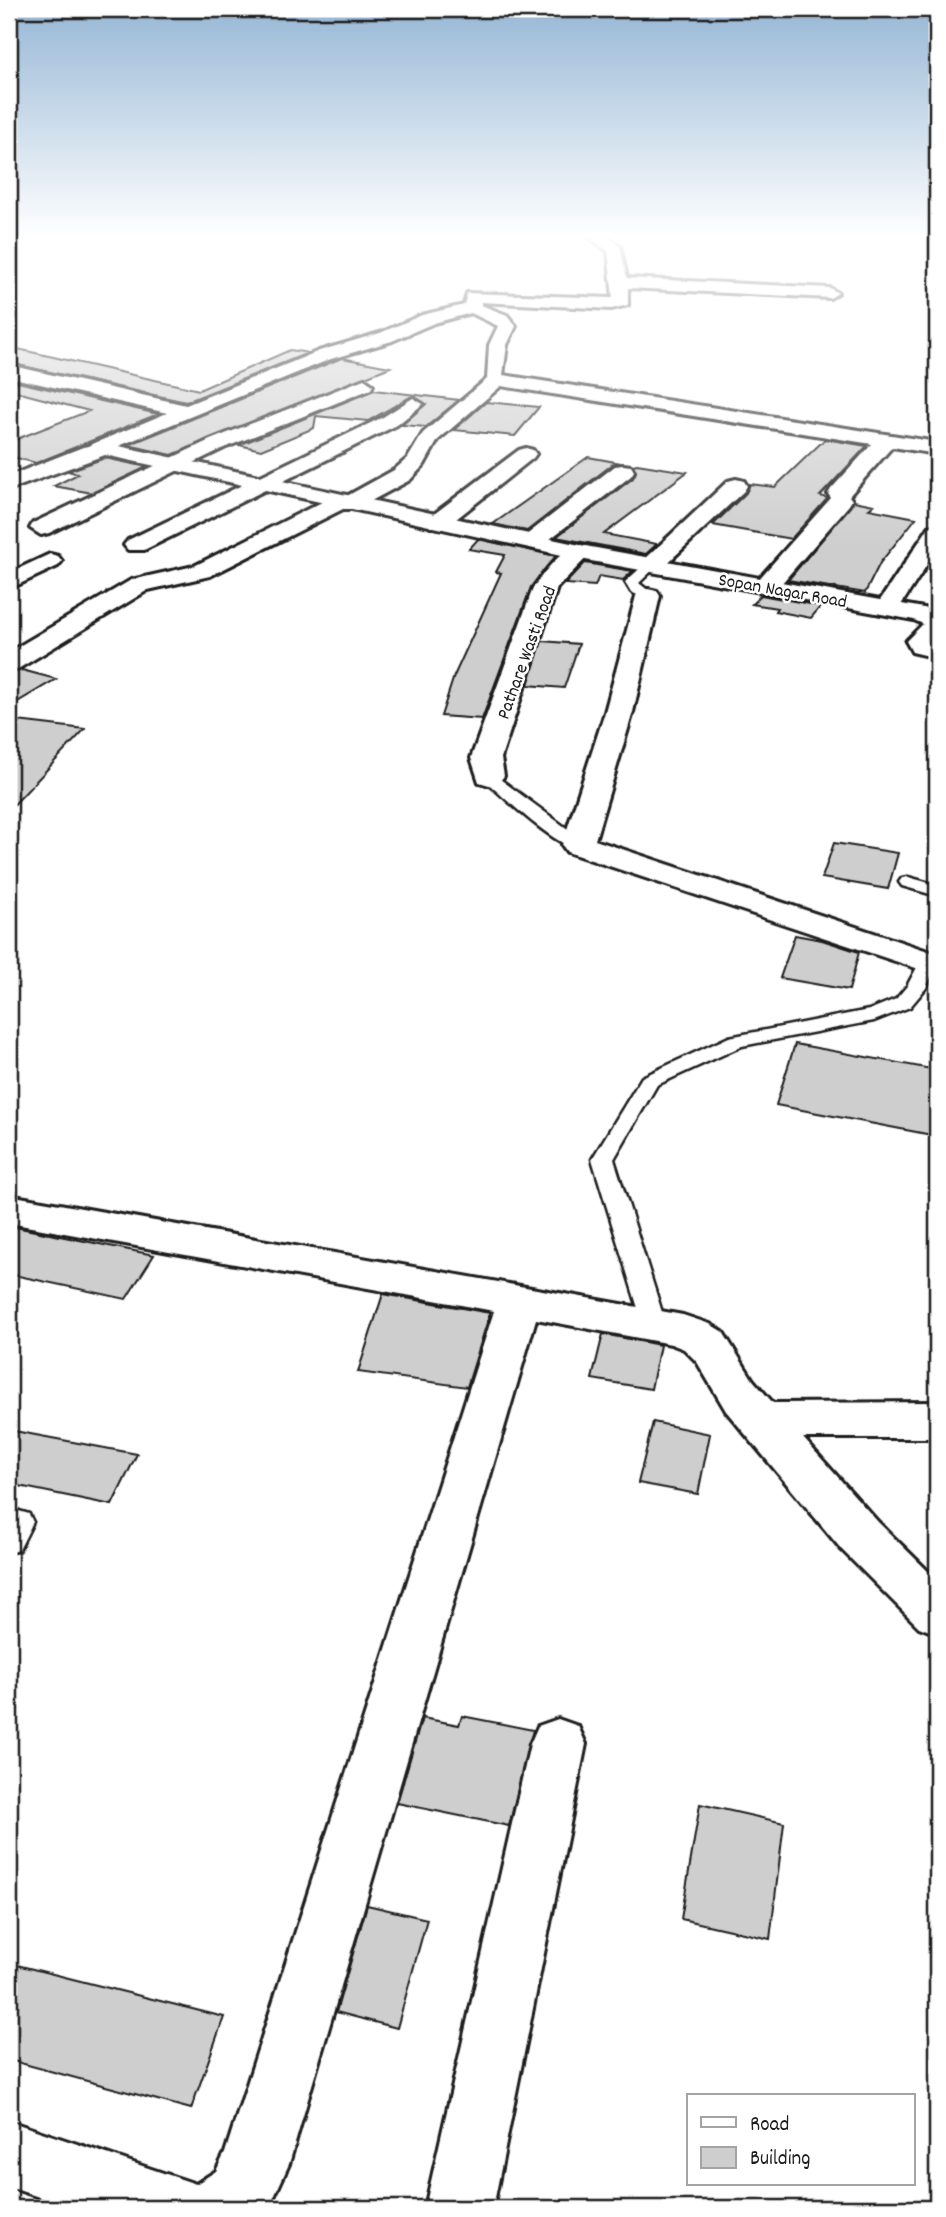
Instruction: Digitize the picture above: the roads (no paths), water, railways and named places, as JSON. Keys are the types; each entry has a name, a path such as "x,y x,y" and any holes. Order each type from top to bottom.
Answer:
{"street":[{"path":"9,484 325,355 374,340"},
{"path":"497,380 494,376 500,340"},
{"path":"9,371 188,412"},
{"path":"9,663 140,584 202,571 402,475 417,461 430,437 497,380 937,448"},
{"path":"41,528 217,444 364,385"},
{"path":"136,545 390,421 413,404"},
{"path":"765,586 887,440"},
{"path":"97,449 580,552"},
{"path":"438,522 526,454"},
{"path":"533,541 623,471"},
{"path":"652,565 736,486"},
{"path":"887,608 937,532"},
{"name":"Sopan Nagar Road","path":"580,552 887,608 933,619 937,625 919,641 921,646 937,650"},
{"name":"Pathare Wasti Road","path":"489,776 486,758 545,587 556,573 580,552"},
{"path":"9,582 50,561"},
{"path":"578,845 619,712 648,596"},
{"name":"Pathare Wasti Road","path":"578,845 933,963"},
{"path":"9,1209 654,1325 701,1339 711,1349 738,1395 821,1494 906,1585 937,1612"},
{"path":"220,2208 240,2195 255,2164 519,1301"},
{"path":"760,1421 937,1420"},
{"path":"459,2208 558,1744"},
{"path":"9,2154 173,2208"}],"lane":[{"path":"648,596 636,589 632,582 652,565"},
{"name":"Pathare Wasti Road","path":"489,776 562,836 578,845"},
{"path":"908,882 937,891"},
{"path":"654,1325 603,1159 649,1081 736,1041 884,1011 903,1003 933,963"}]}
